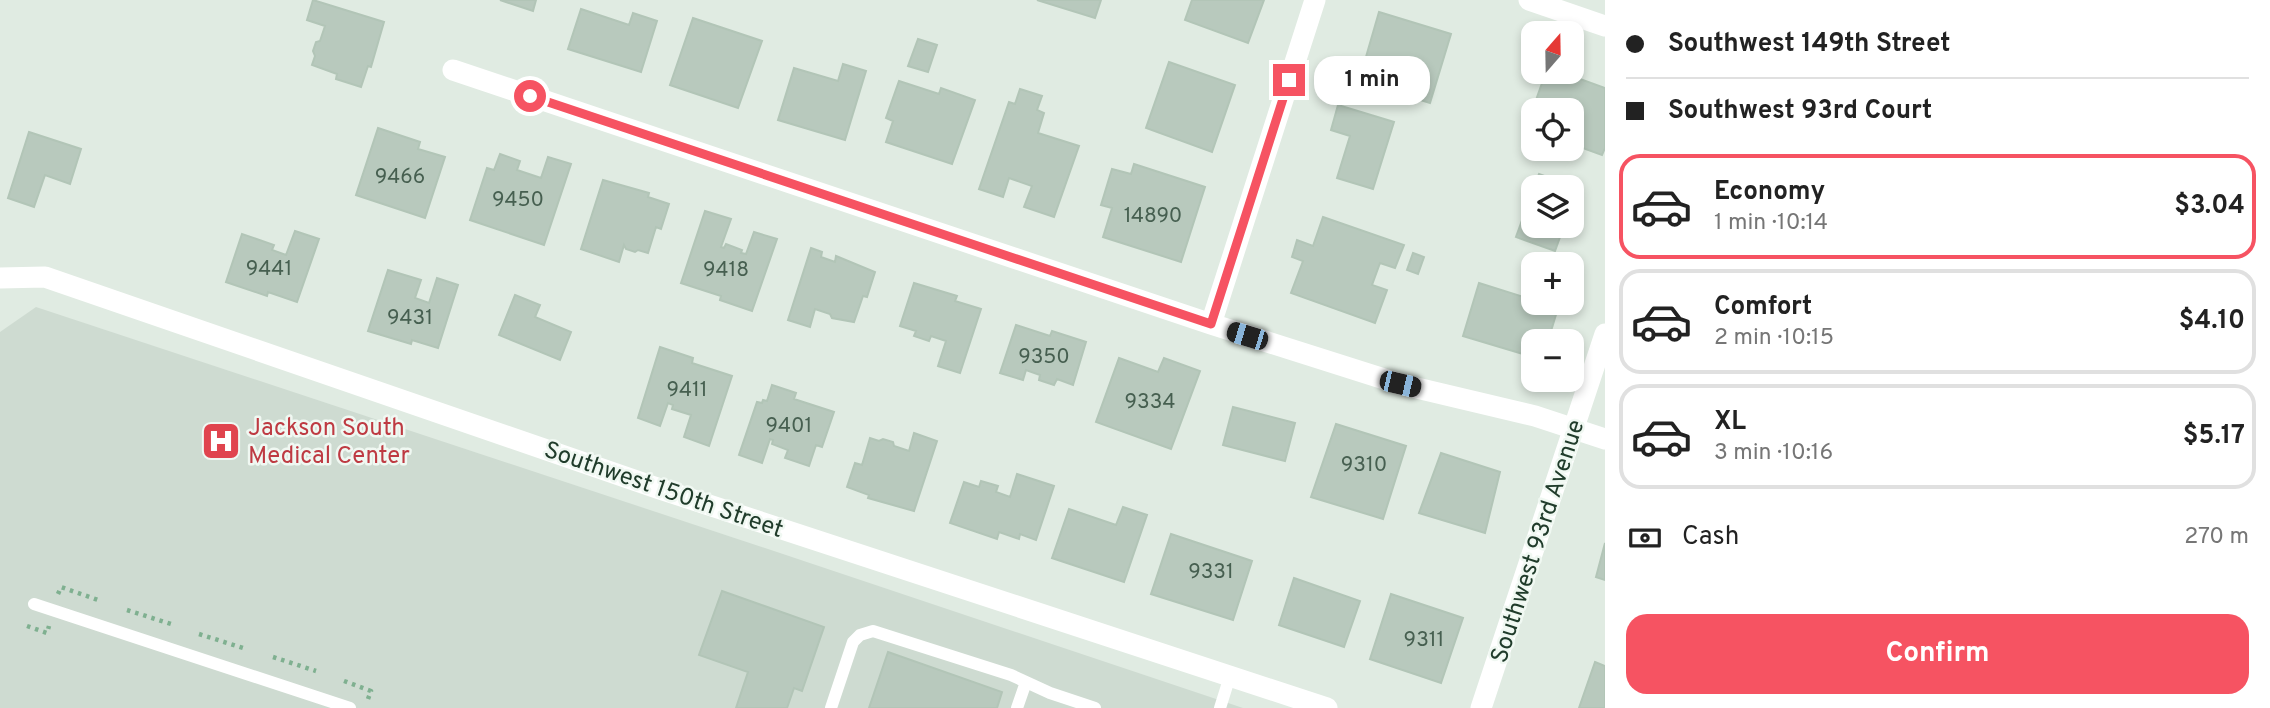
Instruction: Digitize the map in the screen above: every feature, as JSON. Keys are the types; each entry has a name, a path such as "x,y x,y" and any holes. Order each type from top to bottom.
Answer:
{"street":[{"path":"1211,324 1315,0"},
{"path":"1529,0 1605,26"},
{"path":"453,70 1211,324 1400,384 1535,416 1605,439"},
{"name":"Southwest 150th Street","path":"0,278 45,277 644,483 1327,708"},
{"name":"Southwest 93rd Avenue","path":"1481,708 1605,334"}],"lane":[{"path":"34,604 350,708"},
{"path":"831,708 853,642 860,635 873,631 1095,708"},
{"path":"1220,708 1230,676"},
{"path":"1017,708 1026,682"}],"path":[{"path":"58,594 61,587 98,600"},
{"path":"127,610 171,624"},
{"path":"27,626 47,633 50,625"},
{"path":"200,634 243,648"},
{"path":"273,657 316,671"},
{"path":"344,681 371,691 368,699"}],"shaded area":[{"name":"Jackson South Medical Center","path":"36,307 1243,708 0,708 0,332"}],"building":[{"path":"313,0 384,22 371,67 368,66 361,87 336,79 337,74 312,65 316,42 320,41 325,26 307,20"},
{"path":"500,0 536,0 533,11"},
{"path":"1037,0 1101,0 1095,18"},
{"path":"1192,0 1264,0 1248,43 1185,20"},
{"path":"581,9 629,25 633,13 657,21 641,72 568,49"},
{"path":"1379,12 1451,34 1430,103 1359,81"},
{"path":"693,18 762,41 738,108 670,85"},
{"path":"918,39 937,45 928,72 908,66"},
{"path":"1169,62 1235,85 1212,152 1146,128"},
{"path":"843,64 866,71 845,140 778,120 794,68 838,81"},
{"path":"1584,80 1605,88 1605,148 1602,155 1584,148 1584,98 1537,98 1542,84 1584,84"},
{"path":"899,81 939,94 941,88 975,100 952,164 886,142 893,121 886,118"},
{"path":"1020,89 1042,96 1037,110 1044,113 1038,133 1079,146 1054,217 1024,207 1032,186 1009,178 1003,197 979,189 1009,102 1015,104"},
{"path":"1338,105 1394,122 1373,189 1337,178 1350,136 1331,130"},
{"path":"378,128 420,142 418,149 445,157 425,218 356,195"},
{"path":"29,132 81,149 70,184 45,175 34,207 8,198"},
{"path":"500,154 520,161 517,170 541,178 548,157 571,164 544,245 470,220 487,168 494,170"},
{"path":"1134,164 1205,187 1181,262 1103,237 1112,208 1101,205 1112,169 1131,174"},
{"path":"603,180 649,193 648,197 669,204 661,229 656,227 648,253 626,249 624,245 619,262 581,249"},
{"path":"705,211 731,219 721,247 724,248 726,244 746,254 754,232 777,239 752,311 720,300 721,296 681,283"},
{"path":"1323,217 1404,245 1395,268 1380,263 1372,285 1387,290 1375,323 1291,293 1303,261 1292,257 1297,240 1313,246"},
{"path":"1521,223 1521,238 1560,238 1555,251 1516,237"},
{"path":"295,231 319,239 297,302 268,292 267,296 226,282 242,234 274,245 272,250 286,255"},
{"path":"811,248 822,252 821,257 835,262 836,256 875,272 867,297 863,296 854,322 832,318 830,314 815,309 810,327 788,320"},
{"path":"1413,253 1424,257 1418,274 1407,270"},
{"path":"388,270 421,280 415,298 429,303 437,278 458,285 438,348 412,340 411,344 368,331"},
{"path":"914,283 957,296 955,301 981,309 960,373 938,366 946,341 931,336 929,341 914,336 916,331 900,326"},
{"path":"1479,283 1521,296 1521,315 1556,315 1552,329 1521,329 1521,353 1463,336"},
{"path":"515,295 540,305 535,317 571,332 560,360 499,335"},
{"path":"1016,325 1050,336 1052,331 1086,342 1073,385 1057,379 1054,385 1039,380 1040,375 1026,370 1023,380 1000,373"},
{"path":"660,347 693,358 692,363 732,376 709,446 684,437 691,415 672,409 673,405 668,403 660,426 638,418"},
{"path":"1119,358 1158,372 1164,358 1200,371 1171,449 1096,422"},
{"path":"772,385 796,393 794,399 834,412 822,447 816,445 809,466 785,458 788,450 772,444 773,440 770,439 762,463 739,455 757,402 767,401"},
{"path":"1233,407 1295,423 1285,461 1223,445"},
{"path":"1336,424 1406,446 1383,519 1311,497"},
{"path":"914,433 937,441 914,511 868,498 869,495 847,487 855,463 862,465 870,438 893,442 894,446 909,451"},
{"path":"1441,453 1500,472 1485,533 1419,513"},
{"path":"1017,474 1054,486 1036,540 1020,534 1019,539 999,532 997,539 950,523 964,482 979,487 981,481 998,486 996,492 1010,497"},
{"path":"1123,507 1147,515 1124,582 1052,558 1069,509 1116,525"},
{"path":"1171,534 1252,561 1233,620 1151,594"},
{"path":"1605,543 1605,580 1596,577"},
{"path":"1294,578 1360,601 1344,647 1279,625"},
{"path":"722,591 824,627 802,691 794,688 787,708 736,708 748,672 699,655"},
{"path":"1391,594 1463,618 1441,683 1370,659"},
{"path":"888,652 1002,692 997,708 869,708"},
{"path":"1595,662 1605,666 1605,708 1579,708"}],"place":[{"name":"Jackson South Medical Center","path":"221,441"}],"route":[{"path":"530,96 1211,324 1289,80"}]}
